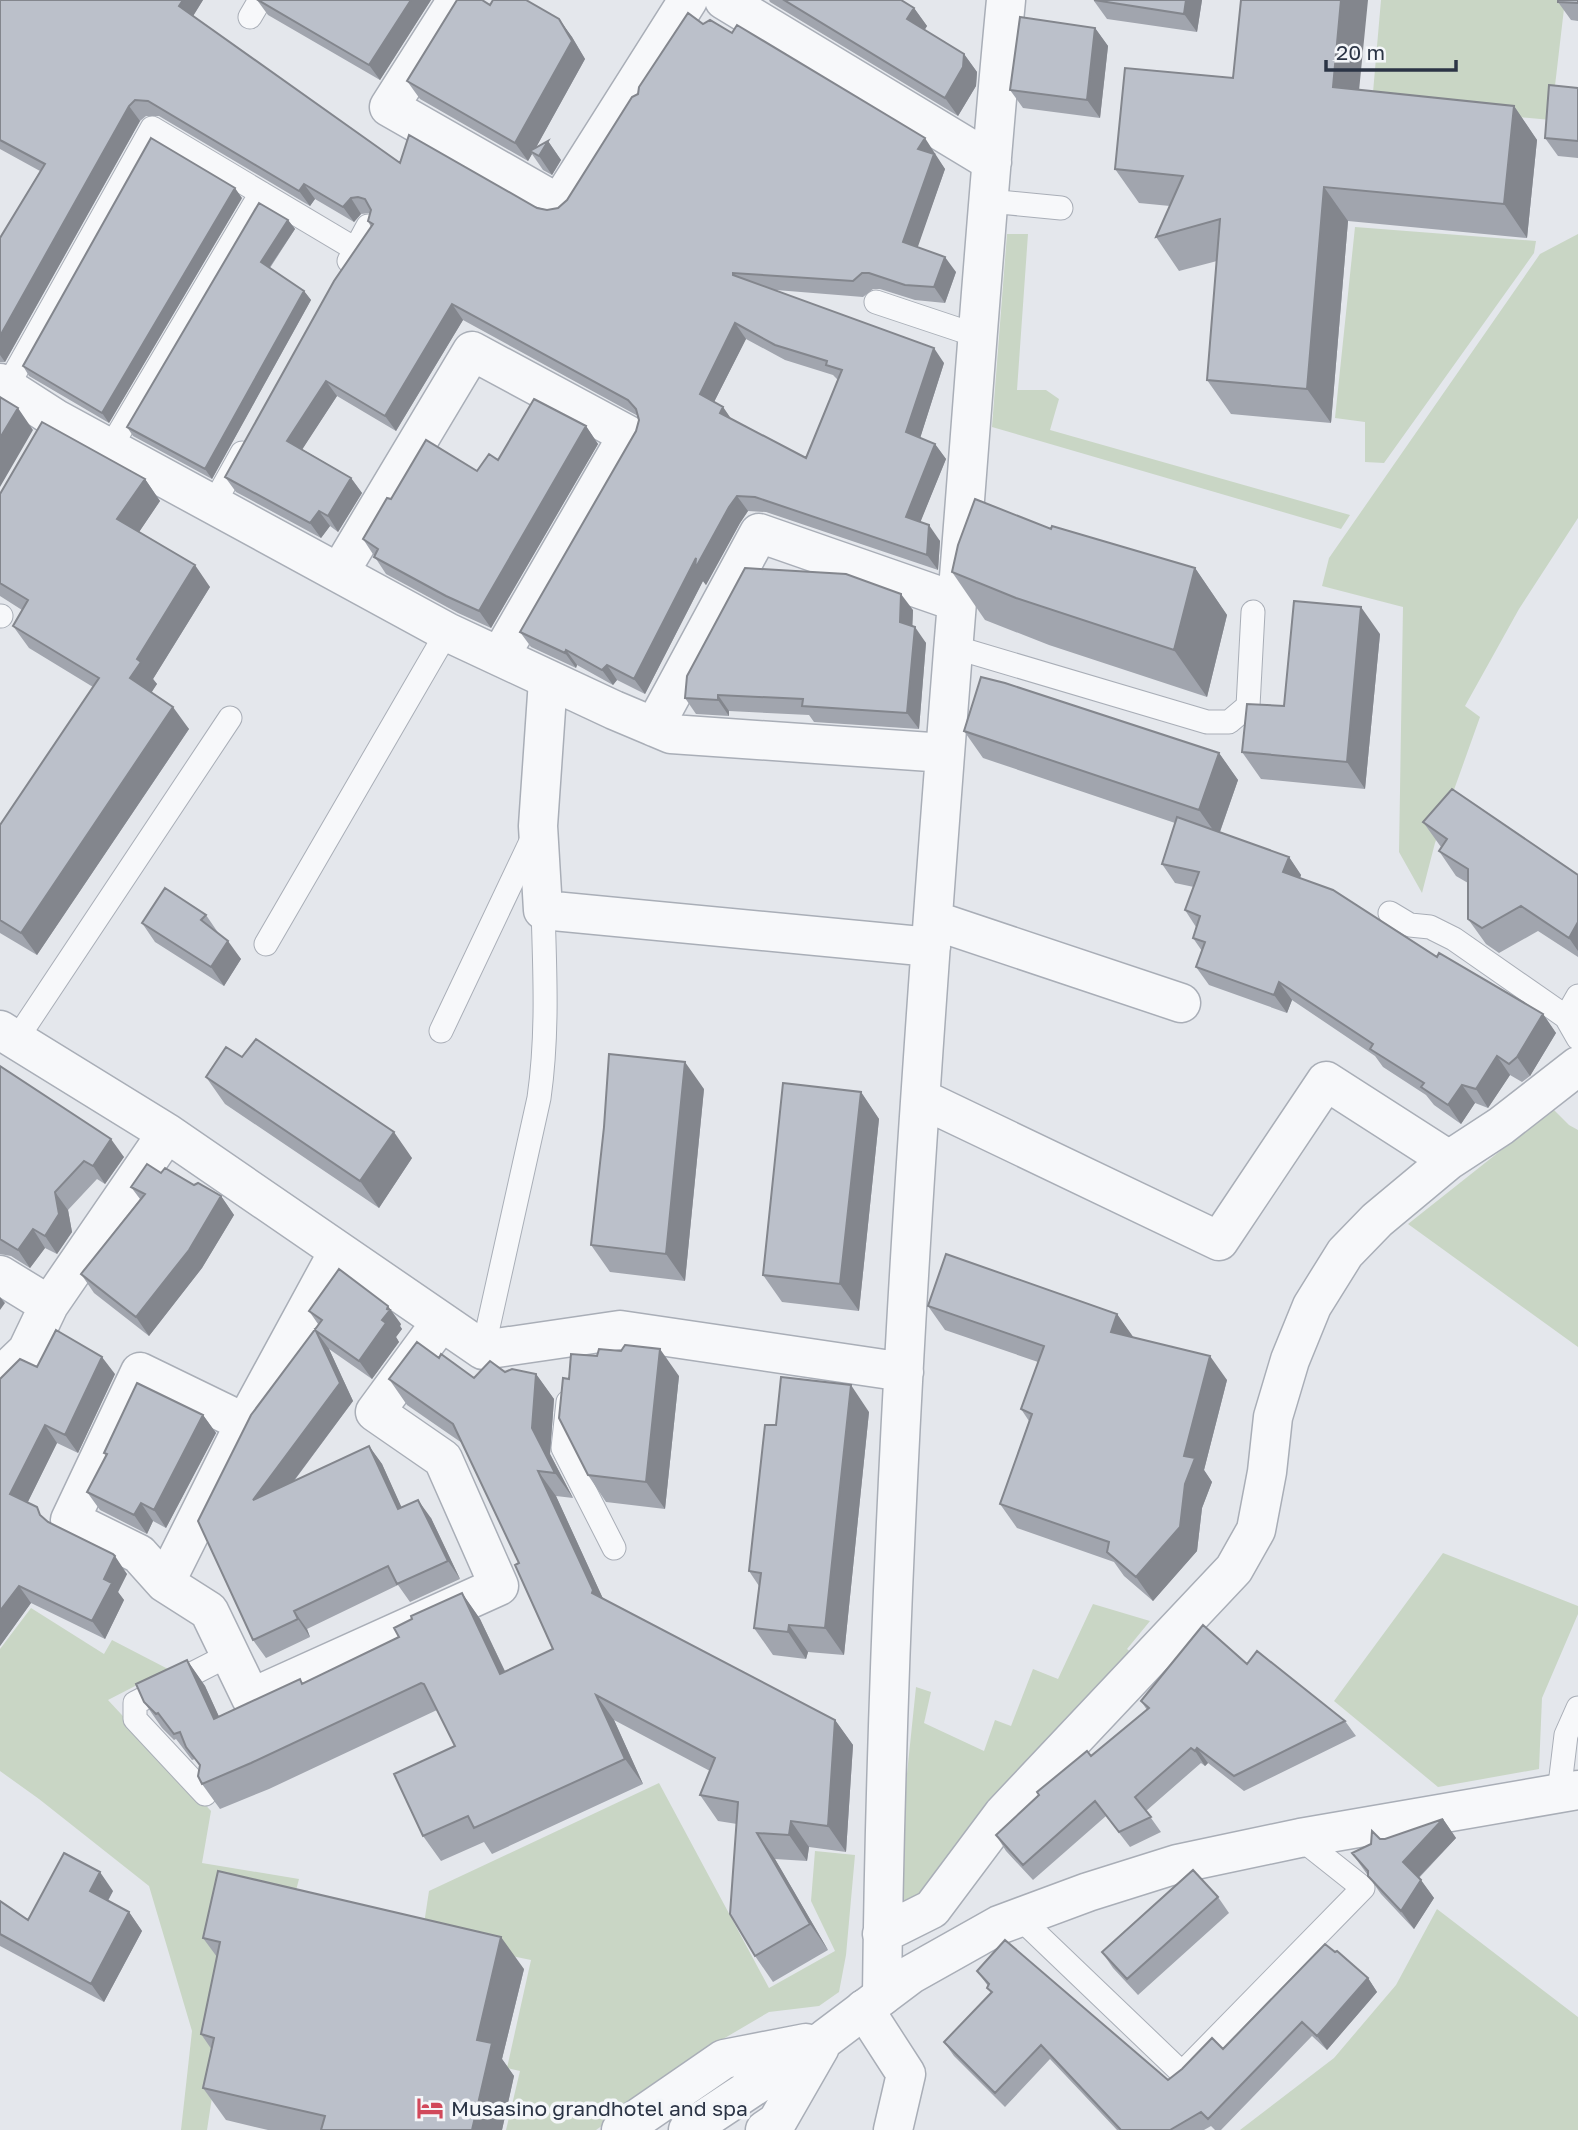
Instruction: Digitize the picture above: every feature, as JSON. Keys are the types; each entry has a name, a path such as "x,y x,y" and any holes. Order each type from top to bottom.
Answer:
{"street":[{"path":"457,0 389,107 559,204 688,0"},
{"path":"724,0 992,162"},
{"path":"893,2130 901,2105 906,2074 873,2002 882,1934 886,1756 904,1372 945,753 1006,0"},
{"path":"339,573 472,351 628,435 500,656"},
{"path":"4,385 49,431 110,448 447,632 671,734 945,753"},
{"path":"654,727 759,533 957,602"},
{"path":"548,680 538,826 543,910 932,933 1181,1003"},
{"path":"8,1035 167,1133 483,1350 574,1349 620,1330 904,1372"},
{"path":"882,1934 932,1909 1003,1814 1234,1569 1256,1530 1267,1472 1273,1417 1290,1360 1312,1307 1345,1253 1377,1220 1449,1160 1501,1126 1578,1066"},
{"path":"922,1099 1219,1241 1326,1081 1449,1160"},
{"path":"0,1377 27,1351 49,1305 167,1133"},
{"path":"165,1583 245,1423 338,1252"},
{"path":"0,1275 49,1305"},
{"path":"245,1423 140,1372 70,1520 139,1554 165,1583 209,1611 251,1698 499,1586 443,1460 375,1412 441,1322"},
{"path":"688,2130 825,2039 910,1975 999,1924 1177,1864 1300,1838 1569,1792"},
{"path":"621,2130 724,2059 825,2039"},
{"path":"765,2130 777,2122 825,2039"}],"lane":[{"path":"4,385 152,128 355,249"},
{"path":"110,448 261,193"},
{"path":"989,201 1061,208"},
{"path":"342,274 368,226"},
{"path":"876,303 978,335"},
{"path":"213,505 253,432"},
{"path":"954,647 1207,722 1229,722 1248,706 1253,611"},
{"path":"266,944 447,632"},
{"path":"8,1035 230,718"},
{"path":"441,1031 538,826"},
{"path":"483,1350 539,1098 545,1055 543,910"},
{"path":"1390,914 1410,925 1430,927 1454,939 1566,1017 1578,1038"},
{"path":"1566,1017 1578,996"},
{"path":"570,1386 563,1448 614,1548"},
{"path":"205,1794 135,1719 135,1703 231,1654"},
{"path":"1569,1792 1566,1735 1578,1708"},
{"path":"1019,1917 1182,2073 1363,1888 1300,1838"}],"green space":[{"path":"1381,0 1565,0 1551,120 1372,104"},
{"path":"1355,227 1536,241 1534,253 1384,463 1365,462 1365,422 1335,418"},
{"path":"1007,234 1028,234 1017,390 1046,390 1059,399 1050,430 1350,515 1341,529 992,427"},
{"path":"1578,234 1578,518 1519,609 1465,706 1480,717 1435,843 1422,893 1399,852 1403,607 1322,586 1329,558 1540,254"},
{"path":"1553,1109 1578,1130 1578,1347 1408,1224"},
{"path":"1443,1553 1578,1606 1578,1614 1542,1698 1539,1769 1438,1787 1334,1701"},
{"path":"1093,1604 1150,1621 1127,1649 1139,1659 926,1899 892,1918 916,1687 931,1692 924,1723 984,1751 995,1720 1011,1726 1033,1669 1058,1679"},
{"path":"31,1608 104,1654 112,1640 168,1669 108,1700 211,1811 202,1863 299,1879 292,1906 216,2071 207,2130 181,2130 192,2031 149,1886 0,1771 0,1649"},
{"path":"659,1783 769,1988 835,1951 811,1901 815,1851 855,1855 846,1955 839,1992 819,2006 769,2012 718,2042 596,2130 506,2130 520,2071 507,2068 531,1960 422,1937 429,1891"},
{"path":"1437,1909 1578,2017 1578,2130 1240,2130 1334,2058 1396,1985"}],"building":[{"path":"0,0 183,0 179,6 400,163 409,135 537,208 547,210 558,208 567,200 688,13 703,24 710,20 732,33 737,25 925,138 918,149 934,154 903,242 945,257 934,287 905,285 869,273 862,273 853,281 733,273 934,348 906,432 935,444 906,517 929,525 927,555 755,497 737,496 695,569 696,558 634,679 607,665 602,670 566,650 565,653 520,632 636,431 639,420 636,409 628,400 452,304 385,416 326,381 287,441 351,478 328,516 319,511 310,523 225,477 334,281 373,224 368,221 371,210 365,199 351,198 343,207 304,184 299,191 148,101 135,100 129,106 0,336 0,238 45,164 0,140","holes":["735,323 775,345 827,361 826,365 842,370 806,458 720,413 723,407 700,394"]},
{"path":"258,0 411,0 369,65"},
{"path":"457,0 482,0 490,5 493,0 526,0 559,19 572,41 515,143 407,81"},
{"path":"784,0 901,0 914,8 907,19 964,54 963,67 945,98"},
{"path":"1094,0 1186,0 1184,14"},
{"path":"1241,0 1341,0 1333,87 1514,106 1504,204 1324,187 1307,389 1207,380 1220,219 1156,237 1183,176 1115,169 1125,68 1233,78"},
{"path":"1578,0 1578,3 1558,2"},
{"path":"1020,17 1095,28 1087,100 1010,90"},
{"path":"1549,85 1578,88 1578,141 1545,138"},
{"path":"151,138 235,188 102,413 23,366"},
{"path":"548,141 539,156 530,151"},
{"path":"259,203 288,220 261,262 304,291 205,469 127,427"},
{"path":"0,397 18,408 0,438"},
{"path":"534,399 586,426 479,611 374,557 378,549 363,539 387,498 391,499 426,440 477,471 489,454 498,460"},
{"path":"42,422 145,479 117,519 195,565 137,659 141,662 130,678 173,707 21,933 0,920 0,825 99,678 13,626 28,600 0,583 0,494"},
{"path":"975,499 1051,529 1052,526 1195,568 1174,650 1016,598 952,572 958,545"},
{"path":"745,568 846,574 901,594 900,622 915,627 907,713 802,706 803,699 718,695 718,700 685,698 687,676"},
{"path":"1294,601 1361,607 1347,762 1242,752 1247,704 1284,706"},
{"path":"981,677 1219,753 1199,810 964,731"},
{"path":"1452,789 1578,875 1578,922 1569,938 1521,906 1482,928 1468,919 1468,869 1439,851 1447,839 1423,822"},
{"path":"1177,817 1289,857 1283,872 1333,890 1437,957 1439,953 1543,1014 1517,1057 1509,1064 1497,1056 1476,1089 1462,1085 1448,1105 1421,1087 1424,1083 1370,1049 1373,1044 1279,982 1274,995 1196,967 1205,942 1193,938 1200,916 1185,910 1199,872 1162,864"},
{"path":"165,888 206,915 201,920 228,941 211,967 142,923"},
{"path":"256,1039 394,1132 360,1181 206,1077 226,1047 242,1057"},
{"path":"609,1054 685,1062 666,1254 591,1245"},
{"path":"0,1066 111,1139 93,1166 84,1161 55,1192 59,1214 45,1236 33,1229 18,1250 0,1239"},
{"path":"783,1083 861,1092 840,1284 763,1275"},
{"path":"147,1164 161,1173 165,1168 194,1185 198,1183 221,1196 189,1250 136,1317 81,1274 145,1194 131,1187"},
{"path":"946,1254 1117,1314 1111,1332 1210,1356 1184,1456 1195,1458 1185,1484 1180,1527 1136,1577 1107,1552 1109,1542 1000,1504 1032,1414 1021,1409 1044,1346 928,1306"},
{"path":"339,1269 388,1306 387,1309 390,1310 382,1320 386,1323 359,1361 316,1331 340,1383 253,1500 369,1446 398,1509 418,1500 448,1561 397,1584 388,1566 294,1611 298,1619 253,1640 198,1521 251,1415 322,1320 309,1311"},
{"path":"56,1330 102,1357 65,1435 45,1425 10,1494 37,1507 40,1515 48,1522 115,1556 104,1579 112,1583 92,1621 19,1586 0,1611 0,1379 20,1359 37,1367"},
{"path":"417,1342 439,1358 441,1354 474,1378 490,1361 505,1372 512,1369 536,1374 532,1428 555,1473 538,1471 593,1590 592,1593 835,1720 828,1826 791,1821 789,1835 757,1833 810,1924 755,1956 730,1914 738,1802 700,1795 715,1758 596,1695 625,1759 474,1828 468,1816 423,1836 394,1774 455,1746 424,1684 421,1683 202,1784 198,1776 200,1765 186,1747 180,1732 174,1734 158,1713 144,1702 136,1684 187,1660 214,1719 300,1679 302,1684 399,1637 394,1628 412,1619 411,1616 462,1593 500,1674 553,1649 515,1565 519,1563 453,1424 389,1379"},
{"path":"625,1345 660,1349 646,1482 588,1475 559,1418 563,1378 569,1379 571,1354 597,1356 599,1349 621,1351"},
{"path":"781,1377 851,1385 825,1628 789,1625 788,1632 754,1628 761,1573 749,1571 765,1425 776,1425"},
{"path":"137,1383 203,1415 154,1510 141,1503 134,1515 87,1492 107,1454 104,1453"},
{"path":"1203,1625 1247,1664 1257,1651 1345,1721 1234,1776 1197,1748 1195,1751 1191,1748 1135,1797 1151,1817 1119,1832 1095,1801 1023,1865 996,1835 1039,1795 1037,1792 1087,1751 1091,1756 1149,1708 1141,1701"},
{"path":"1443,1819 1403,1862 1421,1880 1401,1911 1368,1876 1368,1871 1352,1853 1371,1844 1372,1831 1380,1839 1385,1839"},
{"path":"64,1853 100,1872 90,1891 129,1912 91,1984 0,1934 0,1901 28,1920"},
{"path":"1193,1870 1218,1897 1127,1979 1102,1952"},
{"path":"218,1871 501,1937 477,2040 492,2043 472,2130 321,2130 325,2116 203,2088 214,2038 201,2034 220,1942 203,1938"},
{"path":"1005,1940 1168,2080 1212,2038 1223,2049 1325,1944 1368,1978 1317,2036 1302,2022 1208,2119 1201,2112 1170,2130 1121,2130 1041,2045 995,2093 944,2042 992,1992 987,1988 989,1984 977,1971"}],"place":[{"name":"Musasino grandhotel and spa","path":"430,2108"}]}
